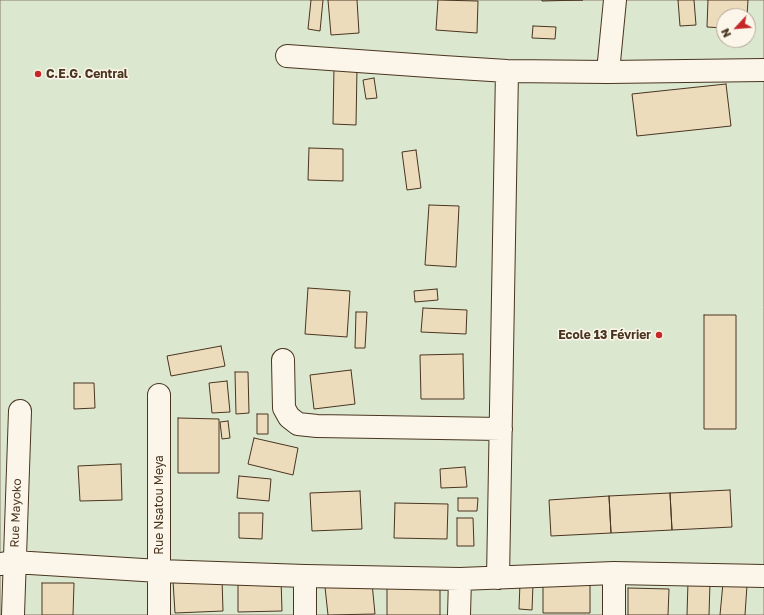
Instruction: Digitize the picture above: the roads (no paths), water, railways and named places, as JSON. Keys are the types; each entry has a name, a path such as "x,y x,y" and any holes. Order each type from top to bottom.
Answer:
{"street":[{"path":"608,72 615,0"},
{"path":"287,56 443,68 507,71 608,72 764,70"},
{"path":"498,578 507,71"},
{"path":"284,360 284,408 289,417 298,424 317,426 501,429"},
{"name":"Rue Nsatou Meya","path":"159,395 159,615"},
{"name":"Rue Mayoko","path":"13,615 7,563 20,411"},
{"path":"7,563 159,571 460,579 614,573 764,576"},
{"path":"614,573 614,615"},
{"path":"305,576 305,615"},
{"path":"459,615 460,579"}],"place":[{"name":"C.E.G. Central","path":"38,74"},
{"name":"Ecole 13 Février","path":"659,335"}]}
